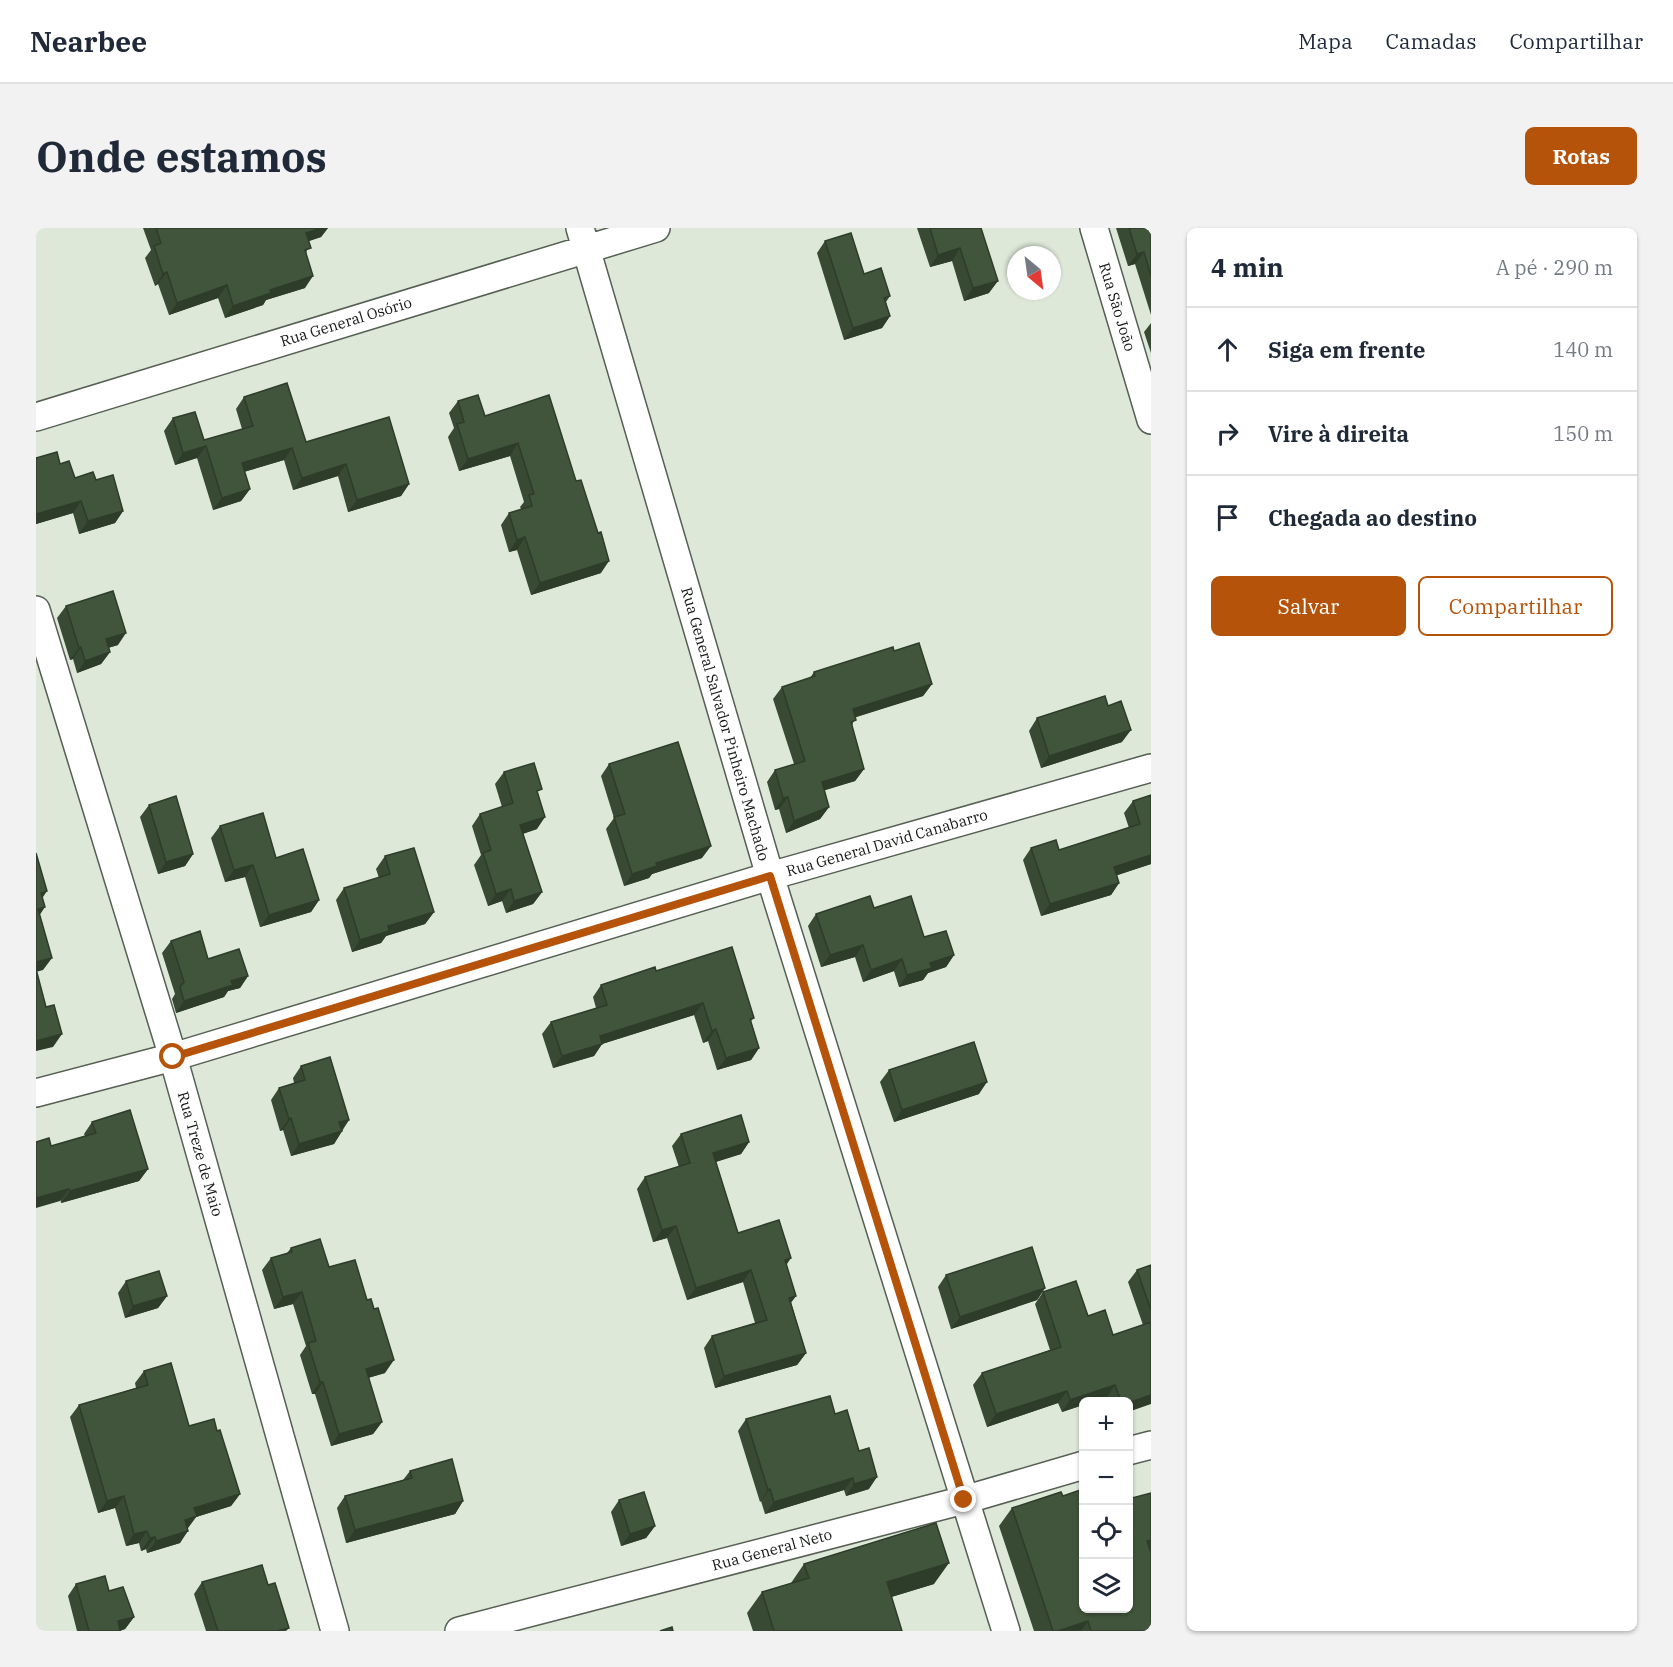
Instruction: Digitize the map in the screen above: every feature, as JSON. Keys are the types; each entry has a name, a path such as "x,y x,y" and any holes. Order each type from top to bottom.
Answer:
{"street":[{"name":"Rua General Osório","path":"36,417 583,238 656,228"},
{"name":"Rua São João","path":"1094,228 1151,420"},
{"name":"Rua General Salvador Pinheiro Machado","path":"583,238 770,876 1006,1631"},
{"name":"Rua Treze de Maio","path":"36,610 173,1057 334,1631"},
{"name":"Rua General David Canabarro","path":"36,1093 173,1057 770,876 1151,768"},
{"path":"1133,1450 1151,1445"},
{"name":"Rua General Neto","path":"459,1631 964,1500 1079,1466"}],"building":[{"path":"156,228 321,228 306,233 311,248 305,250 313,276 270,290 271,293 233,306 227,285 177,303 167,272 163,274 154,246 161,243"},
{"path":"930,228 981,228 998,281 973,288 960,248 938,255"},
{"path":"1129,228 1151,228 1151,276 1144,252 1137,254"},
{"path":"851,233 864,274 881,268 890,296 884,298 890,316 853,328 825,241"},
{"path":"287,383 306,442 389,417 409,484 357,500 346,464 302,478 292,448 242,463 250,489 222,498 206,446 183,453 173,418 195,412 204,440 253,426 244,397"},
{"path":"478,395 485,416 549,395 576,481 581,480 598,533 601,532 609,561 540,583 525,537 517,540 509,513 532,506 529,495 534,494 518,443 468,459 457,424 464,422 458,401"},
{"path":"57,452 60,464 69,461 75,478 93,472 96,480 113,475 123,511 88,521 81,501 36,514 36,458"},
{"path":"113,591 126,633 106,639 110,652 85,661 66,606"},
{"path":"919,643 932,684 853,709 856,720 851,722 864,769 822,782 829,807 794,821 788,797 783,798 775,770 805,761 782,687 815,676 814,672 893,647 894,651"},
{"path":"1105,696 1108,706 1121,701 1131,730 1049,756 1037,718"},
{"path":"678,742 711,846 656,863 657,866 632,874 614,817 625,814 609,764"},
{"path":"534,763 542,789 537,791 545,817 520,825 542,892 514,901 511,889 496,894 483,853 491,850 480,814 513,803 504,772"},
{"path":"1151,795 1151,855 1114,867 1119,883 1050,904 1031,848 1056,840 1059,850 1140,824 1133,801"},
{"path":"176,796 193,854 166,862 149,805"},
{"path":"263,813 276,858 303,849 319,900 269,915 253,865 234,870 220,826"},
{"path":"414,848 434,912 388,926 389,931 360,940 344,888 390,874 385,856"},
{"path":"36,853 47,891 41,893 45,907 38,909 52,958 36,962"},
{"path":"870,896 874,908 911,896 924,937 946,931 954,955 930,963 932,968 907,975 902,959 871,970 863,945 830,955 816,914"},
{"path":"200,931 208,959 239,949 248,976 231,981 233,985 184,1001 180,987 184,982 171,941"},
{"path":"732,947 754,1018 750,1019 759,1048 726,1058 716,1029 712,1031 703,1003 600,1036 602,1044 562,1056 551,1022 607,1005 601,985 655,967 656,971"},
{"path":"36,969 46,1007 54,1005 62,1034 36,1041"},
{"path":"974,1042 987,1082 902,1110 889,1070"},
{"path":"330,1057 349,1120 339,1122 342,1131 299,1144 279,1088 305,1080 301,1066"},
{"path":"130,1110 148,1169 36,1198 36,1142 49,1138 51,1146 96,1133 92,1122"},
{"path":"741,1115 749,1142 713,1153 738,1233 779,1220 791,1258 785,1260 796,1296 789,1298 806,1353 724,1376 712,1336 767,1320 751,1270 696,1288 676,1226 662,1230 645,1177 690,1163 681,1134"},
{"path":"320,1239 329,1267 355,1260 367,1300 371,1299 374,1309 378,1308 394,1360 366,1369 382,1422 339,1434 308,1343 316,1341 302,1292 283,1297 271,1258 292,1252 291,1248"},
{"path":"1032,1247 1045,1288 960,1317 946,1275"},
{"path":"1151,1265 1151,1310 1137,1270"},
{"path":"159,1271 167,1296 133,1306 126,1281"},
{"path":"1076,1281 1088,1316 1105,1310 1113,1335 1151,1322 1151,1395 1133,1401 1133,1397 1120,1397 1115,1385 1070,1400 1067,1391 996,1414 982,1373 1061,1347 1043,1292"},
{"path":"171,1363 189,1426 214,1419 217,1431 220,1430 240,1494 194,1508 197,1516 185,1520 188,1531 156,1541 155,1537 150,1538 147,1531 134,1534 124,1496 107,1501 79,1405 148,1385 144,1371"},
{"path":"830,1396 835,1414 847,1410 859,1451 869,1448 877,1477 854,1484 853,1478 774,1502 770,1489 768,1490 746,1419"},
{"path":"452,1459 463,1501 355,1530 345,1496 412,1478 410,1471"},
{"path":"1079,1490 1079,1613 1133,1613 1133,1498 1151,1493 1151,1540 1147,1541 1151,1553 1151,1631 1091,1631 1088,1621 1053,1631 1012,1508 1061,1492 1063,1496"},
{"path":"644,1492 655,1526 630,1534 619,1500"},
{"path":"936,1523 949,1563 887,1582 902,1631 774,1631 762,1592 809,1578 804,1564"},
{"path":"262,1565 268,1585 275,1583 289,1628 277,1631 218,1631 202,1582"},
{"path":"105,1576 109,1591 123,1587 134,1617 118,1621 120,1631 89,1631 76,1584"},
{"path":"672,1627 673,1631 660,1631"}],"route":[{"path":"173,1057 770,876 964,1500"}]}
